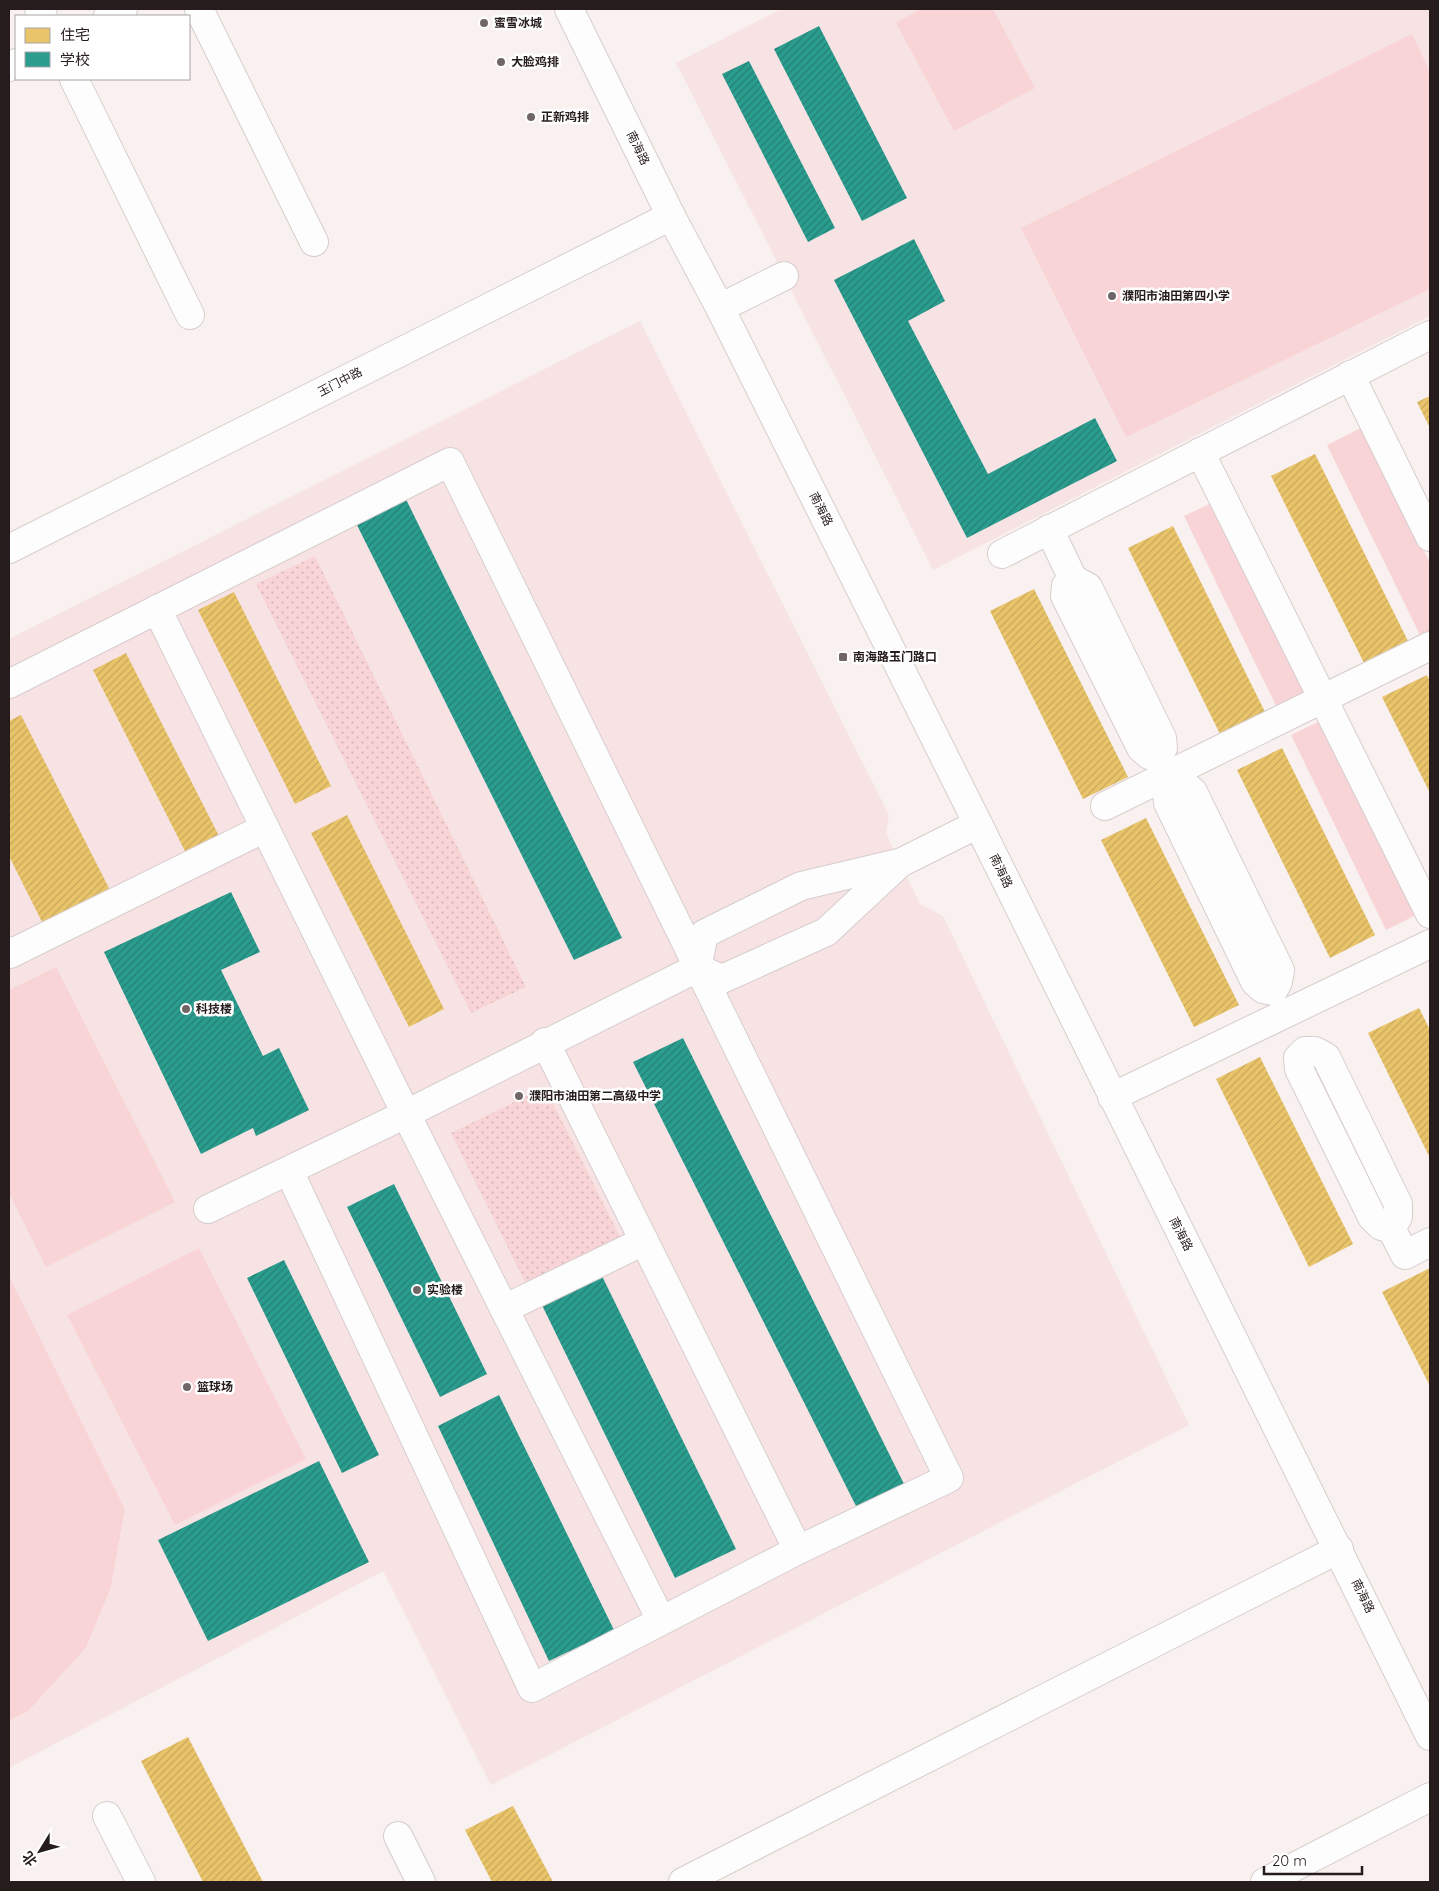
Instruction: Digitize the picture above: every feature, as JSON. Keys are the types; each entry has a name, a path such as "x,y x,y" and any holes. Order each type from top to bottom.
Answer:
{"street":[{"path":"110,15 123,9"},
{"path":"199,9 314,242"},
{"name":"南海路","path":"569,9 671,216 720,308 978,824 1429,1730"},
{"path":"74,80 190,315"},
{"name":"玉门中路","path":"9,549 671,216"},
{"path":"720,308 784,276"},
{"path":"1002,554 1430,335"},
{"path":"1350,376 1430,537"},
{"path":"1200,452 1430,914"},
{"path":"9,684 450,462 949,1478 798,1550 532,1688 289,1171"},
{"path":"1049,529 1073,579 1066,586 1065,596 1141,748 1167,771 1168,803 1255,982 1280,1002 1305,1050 1298,1058 1299,1069 1372,1217 1381,1226 1392,1228 1405,1255 1430,1242"},
{"path":"157,609 406,1114 660,1620"},
{"path":"1105,806 1167,771 1430,646"},
{"path":"697,968 704,934 801,886 900,863 978,824"},
{"path":"9,951 10,954 265,828"},
{"path":"208,1209 406,1114 545,1042 697,968 722,979 826,932 900,863"},
{"path":"1112,1096 1280,1002 1430,944"},
{"path":"545,1042 798,1550"},
{"path":"504,1309 644,1241"},
{"path":"683,1882 1339,1549"},
{"path":"1265,1882 1430,1798"},
{"path":"107,1816 141,1882"},
{"path":"398,1836 421,1882"}],"shaded area":[{"name":"濮阳市油田第四小学","path":"781,9 1430,9 1430,316 933,570 676,63"},
{"path":"921,9 993,9 1035,88 954,131 896,23"},
{"path":"1412,34 1430,72 1430,289 1126,437 1021,228"},
{"name":"濮阳市油田第二高级中学","path":"640,321 889,815 886,833 920,904 943,916 1189,1425 491,1785 383,1571 9,1768 9,1721 28,1711 86,1648 111,1587 125,1509 9,1276 9,639"},
{"path":"1363,427 1430,563 1430,633 1421,637 1327,445"},
{"path":"1218,500 1311,691 1277,708 1184,516"},
{"path":"315,556 526,987 471,1013 256,584"},
{"path":"1326,718 1420,913 1386,930 1291,735"},
{"path":"56,967 175,1202 46,1267 9,1193 9,990"},
{"path":"545,1087 620,1237 526,1284 451,1133"},
{"name":"篮球场","path":"199,1248 306,1459 175,1525 67,1315"},
{"path":"9,1276 125,1509 111,1587 86,1648 28,1711 9,1721"}],"building: 住宅":[{"path":"1430,396 1430,428 1417,402"},
{"path":"1315,454 1408,641 1364,663 1271,476"},
{"path":"1173,526 1266,714 1221,736 1128,548"},
{"path":"1034,589 1128,777 1083,799 990,611"},
{"path":"234,592 331,786 295,804 198,610"},
{"path":"126,653 221,840 188,857 93,670"},
{"path":"1427,675 1430,682 1430,793 1382,697"},
{"path":"21,715 113,896 46,930 9,856 9,721"},
{"path":"1282,748 1375,935 1330,958 1237,770"},
{"path":"347,815 444,1009 409,1027 311,833"},
{"path":"1146,818 1239,1005 1194,1027 1101,840"},
{"path":"1419,1008 1430,1030 1430,1158 1368,1033"},
{"path":"1260,1057 1353,1244 1309,1267 1216,1079"},
{"path":"1430,1268 1430,1386 1382,1292"},
{"path":"188,1737 263,1882 203,1882 141,1761"},
{"path":"513,1806 553,1882 492,1882 465,1830"}],"building: 学校":[{"path":"819,26 907,198 862,221 774,49"},
{"path":"749,61 835,228 808,242 722,74"},
{"path":"914,239 945,301 908,321 988,474 1095,418 1117,461 967,538 834,280"},
{"path":"397,481 622,938 574,960 347,505"},
{"name":"科技楼","path":"231,892 260,952 221,970 263,1056 279,1048 309,1110 256,1136 253,1128 201,1154 104,952"},
{"path":"683,1038 909,1494 861,1516 633,1062"},
{"name":"实验楼","path":"394,1184 487,1374 440,1397 347,1207"},
{"path":"284,1260 379,1455 342,1473 247,1278"},
{"path":"600,1272 736,1549 675,1578 540,1301"},
{"path":"499,1395 614,1630 549,1661 438,1426"},
{"path":"319,1461 369,1562 208,1641 158,1540"}],"place":[{"name":"蜜雪冰城","path":"484,23"},
{"name":"大脸鸡排","path":"501,62"},
{"name":"正新鸡排","path":"531,117"},
{"name":"濮阳市油田第四小学","path":"1112,296"},
{"name":"南海路玉门路口","path":"843,657"},
{"name":"科技楼","path":"186,1009"},
{"name":"濮阳市油田第二高级中学","path":"519,1096"},
{"name":"实验楼","path":"417,1290"},
{"name":"篮球场","path":"187,1387"}]}
